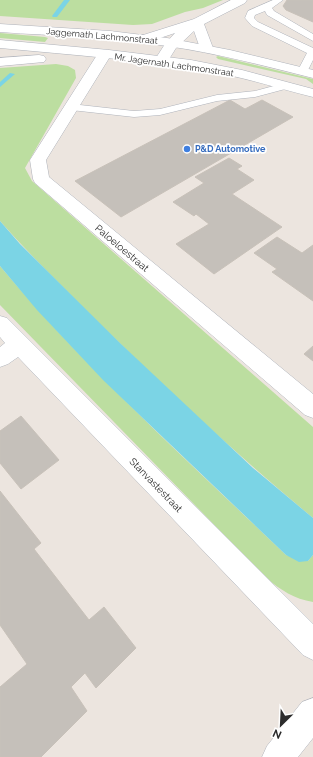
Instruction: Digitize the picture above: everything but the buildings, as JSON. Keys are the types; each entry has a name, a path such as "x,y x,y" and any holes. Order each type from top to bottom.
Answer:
{"street":[{"path":"161,61 173,43 197,22 214,12 241,0"},
{"path":"145,38 197,22"},
{"path":"197,22 206,48"},
{"name":"Jaggernath Lachmonstraat","path":"0,28 145,38 173,43"},
{"name":"Mr. Jagernath Lachmonstraat","path":"173,43 206,48 307,73"},
{"path":"0,44 104,55"},
{"path":"0,62 104,55"},
{"name":"Mr. Jagernath Lachmonstraat","path":"104,55 219,69 313,93"},
{"name":"Paloeloestraat","path":"104,55 38,160 41,179 313,408"},
{"name":"Stanvastestraat","path":"0,324 10,351 313,645"},
{"path":"278,757 313,713"}],"lane":[{"path":"279,0 267,7 251,13 249,18 255,24 313,52 307,73"},
{"path":"267,7 270,13 313,38"},
{"path":"71,107 134,114 160,112 217,98 255,94 286,86"}],"green space":[{"path":"0,0 223,0 152,24 133,25 0,16"},
{"path":"0,33 48,38 45,42 0,38"},
{"path":"218,56 313,79 313,84 306,79 218,59 216,57"},
{"path":"56,64 68,66 75,70 76,78 25,168 32,181 313,427 313,518 229,446 148,370 47,271 0,221 0,68"},
{"path":"0,266 33,304 103,378 175,450 286,555 308,561 313,555 313,602 300,599 288,593 266,578 0,305"}],"water":[{"path":"0,221 20,244 121,344 253,468 313,518 313,555 308,561 299,562 286,555 103,380 37,310 0,266"}],"waterway":[{"path":"55,16 67,0"},
{"path":"0,85 12,74"}],"place":[{"name":"P&D Automotive","path":"187,149"}]}
